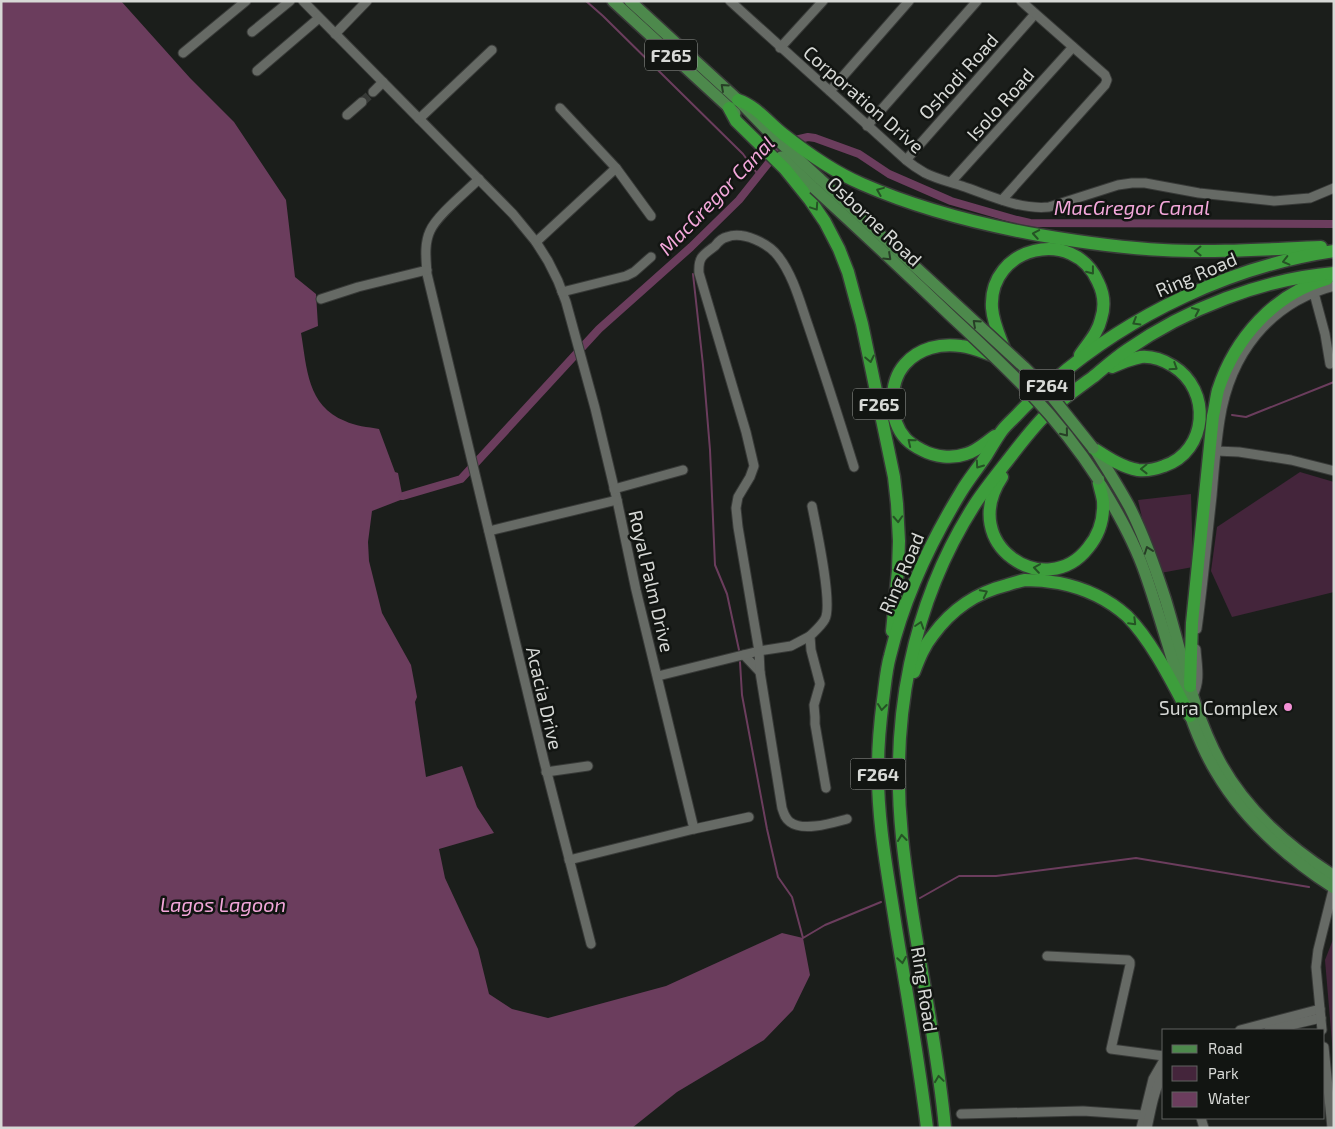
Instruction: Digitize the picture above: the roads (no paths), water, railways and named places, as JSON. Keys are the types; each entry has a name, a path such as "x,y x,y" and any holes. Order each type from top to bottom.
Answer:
{"highway":[{"path":"734,104 748,103 768,137 793,160 840,173 900,199 962,219 1011,230 1096,244 1163,250 1199,251 1334,247"},
{"name":"F265","path":"734,104 736,121 768,137 793,160 810,200 825,222 848,272 862,324 894,477 899,521 898,570 889,659"},
{"path":"1002,431 976,450 966,454 952,457 938,456 915,446 905,438 898,425 892,401 894,388 904,365 912,357 925,350 936,346 948,345 999,352 992,307 993,292 1003,270 1021,255 1034,250 1050,249 1064,251 1076,256 1096,276 1102,291 1103,312 1098,328 1076,360"},
{"name":"Ring Road","path":"927,1128 916,1044 890,890 878,778 880,725 889,659 898,627 928,551 963,489 1002,431 1037,394 1076,360 1134,322 1201,288 1271,265 1334,251"},
{"name":"Ring Road","path":"945,1128 933,1038 908,886 899,799 899,748 904,698 913,646 937,576 975,505 1011,456 1040,420 1107,364 1129,348 1193,312 1267,285 1318,274 1334,273"},
{"path":"1191,691 1193,613 1213,416 1224,374 1245,336 1273,306 1304,287 1334,277"},
{"name":"F265","path":"1094,448 1116,462 1130,468 1157,469 1177,460 1187,450 1194,440 1200,418 1198,396 1194,387 1184,374 1163,360 1141,357 1096,374"},
{"path":"1011,456 1008,468 996,486 990,503 989,517 992,531 1004,553 1024,565 1034,568 1046,569 1066,566 1082,556 1094,542 1100,527 1103,502 1098,479"},
{"path":"904,698 927,644 944,621 958,608 989,590 1023,580 1048,581 1090,592 1125,615 1139,629 1190,716"}],"main road":[{"name":"F265","path":"613,1 734,104"},
{"name":"F265","path":"630,1 734,104"},
{"name":"Osborne Road","path":"793,160 999,352 1046,388 1094,448 1133,514 1143,536 1159,596"},
{"name":"Osborne Road","path":"999,352 1019,380 1054,419 1098,479 1134,544 1159,596"},
{"path":"1159,596 1191,691 1216,755 1239,791 1259,816 1282,838 1315,864 1334,876"},
{"path":"1159,596 1190,716 1199,740 1216,772 1258,828 1286,853 1334,888"}],"street":[{"path":"183,53 246,1"},
{"path":"252,32 290,1"},
{"name":"Royal Palm Drive","path":"302,1 513,214 536,242 548,261 562,292 595,408 636,590 694,829"},
{"path":"335,34 367,1"},
{"name":"Corporation Drive","path":"730,1 906,160 926,173 1002,200 1038,208 1049,207 1118,185 1132,183 1145,183 1199,193 1274,201 1310,198 1334,188"},
{"path":"780,48 822,1"},
{"path":"830,91 909,1"},
{"path":"867,126 978,1"},
{"path":"1002,200 1105,85 1107,80 1105,75 1021,1"},
{"name":"Oshodi Road","path":"906,160 1035,14"},
{"path":"257,71 319,18"},
{"name":"Isolo Road","path":"951,182 1073,47"},
{"path":"420,119 492,50"},
{"path":"373,92 383,82"},
{"path":"347,115 362,102"},
{"path":"560,108 616,168 651,216"},
{"path":"536,242 616,168"},
{"name":"Acacia Drive","path":"479,179 438,219 430,230 426,250 427,270 546,772 590,944"},
{"path":"847,819 817,826 797,825 785,817 782,808 736,508 738,497 754,466 746,432 699,273 698,263 701,257 725,237 739,235 768,246 786,268 817,352 854,467"},
{"path":"562,292 626,276 634,272 650,257"},
{"path":"321,299 358,287 427,270"},
{"path":"1191,691 1197,688 1198,681 1197,635 1216,451 1220,419 1227,390 1237,363 1259,331 1289,305 1301,298 1334,286"},
{"path":"1314,293 1329,333 1330,364"},
{"path":"1216,451 1239,452 1291,460 1334,471"},
{"path":"614,489 683,470"},
{"path":"489,531 617,500"},
{"path":"658,676 759,651 791,646 810,636 826,619 828,608 827,592 812,506"},
{"path":"810,636 811,650 820,684 814,705 815,724 826,788"},
{"path":"791,646 811,650"},
{"path":"744,655 760,672"},
{"path":"546,772 588,766"},
{"path":"569,860 748,817"},
{"path":"1322,1029 1316,967 1318,950 1334,888"},
{"path":"1047,956 1128,960 1130,962 1111,1049 1162,1058"},
{"path":"1245,1029 1320,1014"},
{"path":"1272,1029 1320,1014"},
{"path":"1325,1057 1332,1128"},
{"path":"1141,1128 1153,1079 1162,1062"},
{"path":"1147,1128 1159,1080 1162,1076"},
{"path":"961,1114 1083,1111 1143,1114"}],"water":[{"name":"Lagos Lagoon","path":"1,1 121,1 190,78 234,122 286,200 295,277 316,294 318,326 301,333 311,384 323,406 332,414 353,424 379,429 395,472 398,473 403,499 372,511 368,542 369,561 382,613 411,665 417,697 415,702 426,777 462,766 477,807 494,833 439,849 445,878 478,949 489,994 512,1009 548,1018 666,986 782,933 803,938 810,975 793,1010 764,1040 677,1092 632,1128 1,1128"}],"waterway":[{"path":"586,1 743,154 759,176"},
{"name":"MacGregor Canal","path":"403,496 461,479 599,329 691,247 739,200 778,151 795,140 808,137 815,138 859,154 889,174 951,201 1030,223 1334,224"},
{"path":"693,274 710,450 715,565 727,594 739,650"},
{"path":"1232,415 1246,417 1334,382"},
{"path":"740,662 742,695 767,829 778,877 792,897 803,938 825,925 881,902"},
{"path":"920,898 959,876 996,876 1136,858 1309,887"}],"tunnel":[{"path":"362,102 373,92"}],"place":[{"name":"Sura Complex","path":"1288,707"}]}
